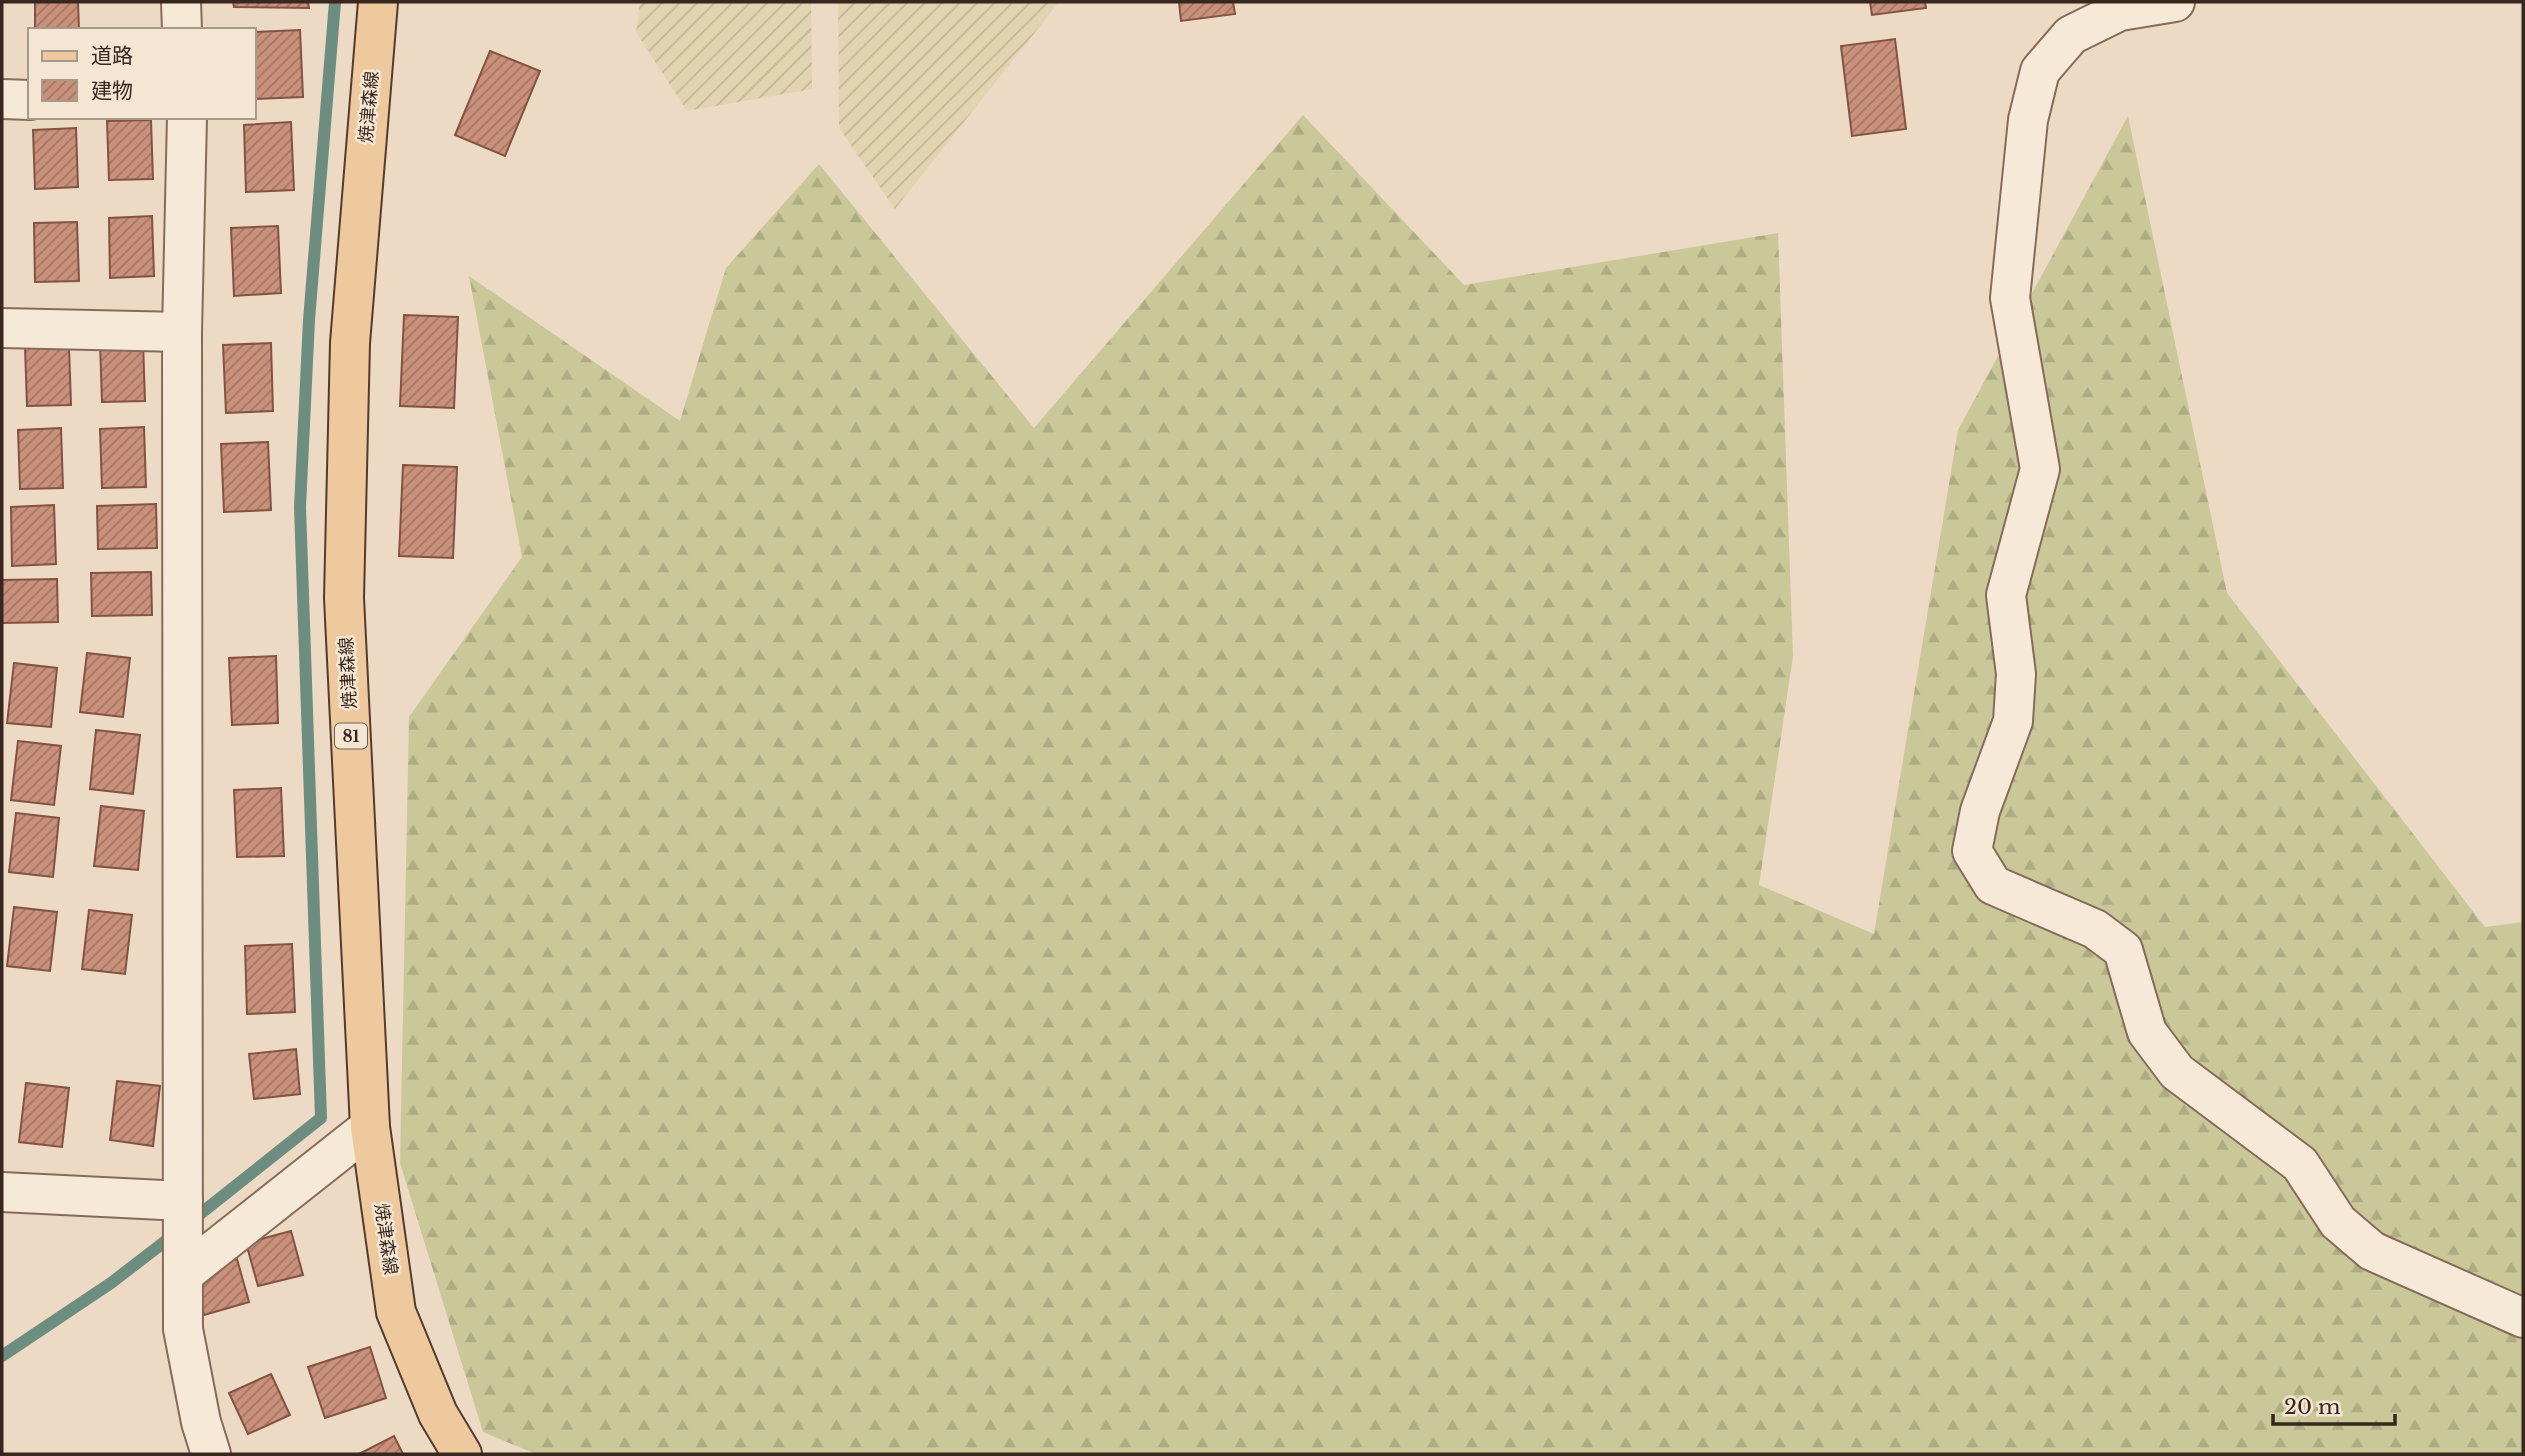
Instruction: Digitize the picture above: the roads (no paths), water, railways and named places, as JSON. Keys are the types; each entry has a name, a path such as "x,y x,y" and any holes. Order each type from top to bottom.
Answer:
{"main road":[{"name":"焼津森線","path":"378,2 350,343 344,598 370,1127 396,1312 438,1414 462,1454"}],"street":[{"path":"181,2 183,28"},
{"path":"2175,2 2120,11 2071,35 2040,71 2028,120 2010,298 2040,469 2006,595 2016,674 2013,721 1980,811 1972,851 1993,885 2095,929 2123,950 2147,1032 2177,1072 2301,1164 2338,1222 2372,1251 2523,1318"},
{"path":"2,99 28,100"},
{"path":"187,119 182,332 183,1329 201,1422 211,1454"},
{"path":"2,328 182,332"},
{"path":"185,1273 370,1127"},
{"path":"2,1192 183,1201"}],"waterway":[{"path":"190,1222 321,1118 300,507 309,320 335,2"},
{"path":"2,1356 111,1283 176,1233"}]}
